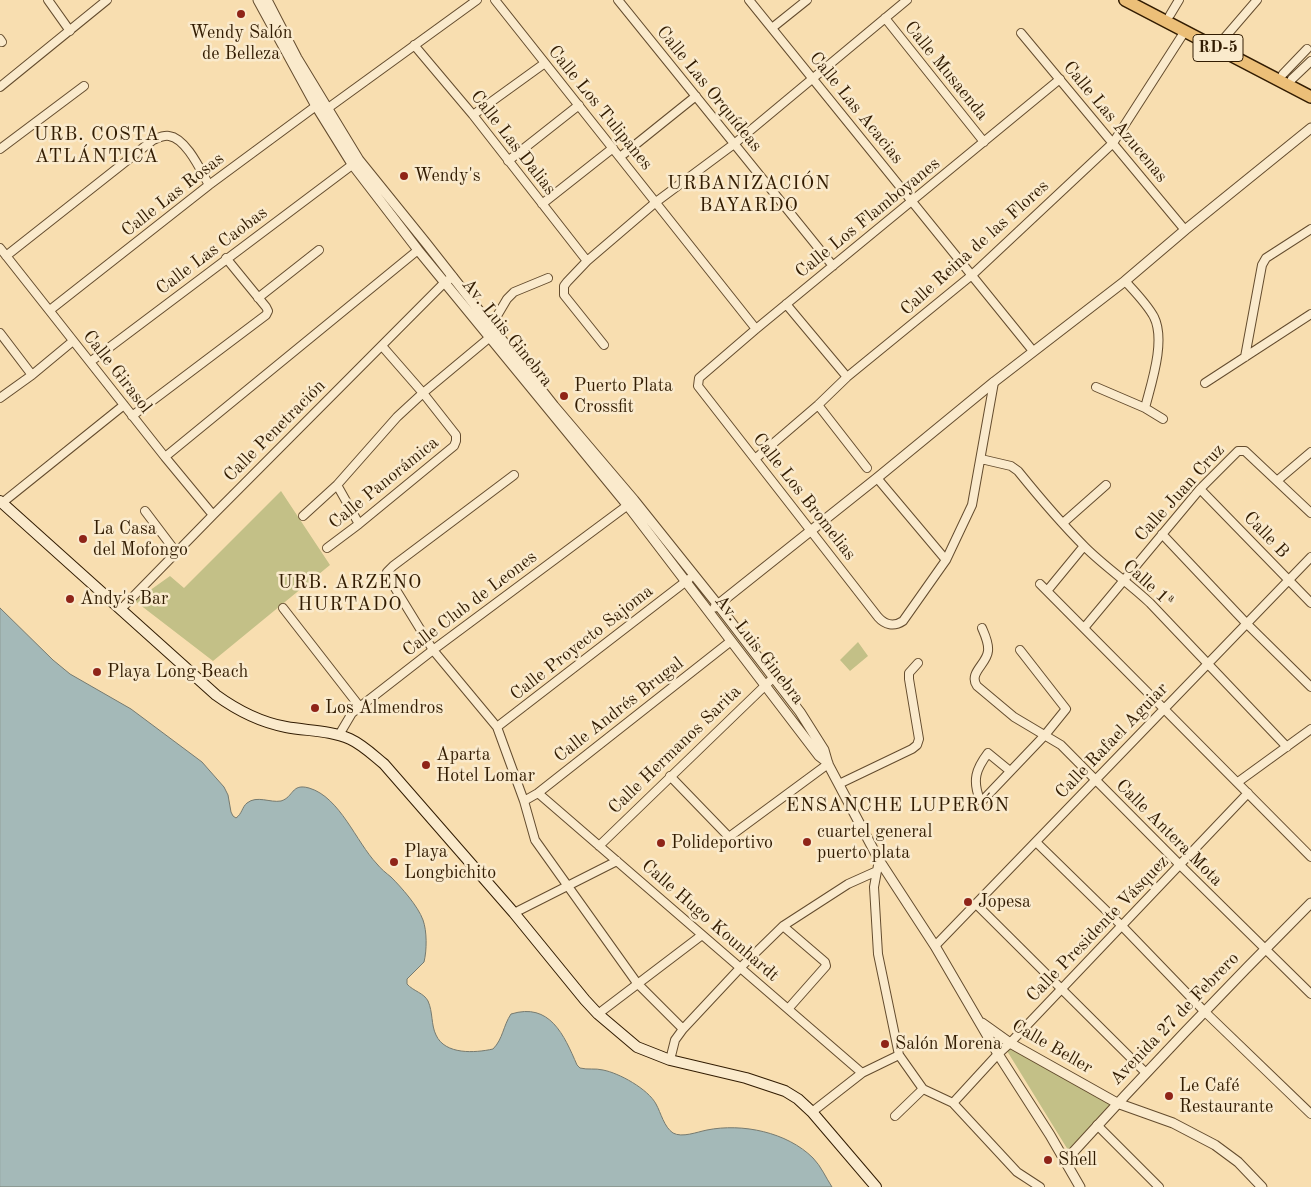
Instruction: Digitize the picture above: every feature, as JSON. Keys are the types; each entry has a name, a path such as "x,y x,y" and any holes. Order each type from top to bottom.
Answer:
{"main road":[{"name":"RD-5","path":"1125,0 1311,97"},
{"name":"RD-5","path":"1141,0 1311,89"},
{"path":"1,502 216,695 235,709 254,718 285,727 339,735 362,745 384,764 514,913 585,1000 598,1014 637,1047 670,1060 766,1083 785,1091 798,1099 812,1112 876,1187"}],"street":[{"path":"48,0 70,31"},
{"path":"0,87 107,0"},
{"name":"Av. Luis Ginebra","path":"258,0 318,110 418,250 489,338 718,605 800,712 824,750 828,764 880,860 935,946 998,1054 1080,1187"},
{"name":"Av. Luis Ginebra","path":"267,0 297,58 329,108 355,162 453,277 631,503 685,582 819,756 828,764"},
{"name":"Calle Las Rosas","path":"50,310 209,185 318,110 329,108 477,0"},
{"name":"Calle Los Tulipanes","path":"495,0 756,328"},
{"name":"Calle Las Orquídeas","path":"618,0 833,266"},
{"name":"Calle Las Acacias","path":"749,0 1033,351"},
{"path":"772,28 806,0"},
{"path":"604,345 564,295 564,286 587,260 656,202 734,144 907,0"},
{"path":"1170,15 1179,0"},
{"path":"1220,43 1257,0"},
{"name":"Calle Musaenda","path":"885,18 984,142"},
{"name":"Calle Reina de las Flores","path":"755,459 818,405 847,377 972,275 1113,143 1185,31"},
{"name":"Calle Las Azucenas","path":"1022,33 1186,230"},
{"name":"Calle Las Dalias","path":"414,45 473,115 587,260"},
{"path":"1288,76 1307,49"},
{"path":"1288,76 1311,61"},
{"path":"473,115 545,63"},
{"name":"Calle Los Flamboyanes","path":"698,382 699,378 756,328 1060,79"},
{"path":"0,149 84,86"},
{"path":"620,157 696,96"},
{"path":"508,160 579,106"},
{"path":"709,611 1033,351 1125,281 1311,128"},
{"path":"6,256 153,140 163,136 170,136 179,140 184,145 209,185"},
{"path":"542,204 613,148"},
{"name":"Calle Las Caobas","path":"90,362 355,162"},
{"path":"1245,357 1262,265 1266,258 1311,229"},
{"name":"Calle Girasol","path":"0,248 132,416 213,514"},
{"path":"258,298 319,250"},
{"path":"165,457 418,250"},
{"path":"132,416 266,315 268,311 226,258"},
{"name":"Calle Penetración","path":"121,609 213,514 445,282 453,277"},
{"path":"491,326 507,299 514,292 548,278"},
{"path":"1125,281 1146,306 1154,318 1158,329 1155,365 1145,408"},
{"path":"786,304 847,377"},
{"path":"1205,383 1311,314"},
{"path":"0,333 32,375"},
{"path":"303,516 337,485 397,418 423,393 489,338"},
{"path":"0,398 32,375 73,341"},
{"path":"0,348 7,343"},
{"name":"Calle Panorámica","path":"327,548 454,446 456,441 456,435 382,346"},
{"name":"Calle Los Bromelias","path":"698,382 698,386 882,621 893,625 904,621 946,560"},
{"path":"877,478 946,560 972,505 994,382"},
{"path":"1096,387 1145,408 1163,419"},
{"path":"1,502 124,405"},
{"path":"818,405 867,468"},
{"name":"Calle Juan Cruz","path":"1084,628 1200,489 1238,451 1246,451 1278,480"},
{"path":"1311,452 1278,480 1311,513"},
{"name":"Calle 1ª","path":"981,459 1015,468 1084,546 1150,603 1287,747"},
{"path":"514,475 387,572 433,650 497,727 524,801 535,840 637,983 683,1029"},
{"path":"337,485 359,524"},
{"path":"1063,523 1106,485"},
{"name":"Calle B","path":"1200,489 1311,603"},
{"name":"Calle Club de Leones","path":"339,735 352,713 433,650 631,503"},
{"path":"145,511 176,552"},
{"path":"1162,534 1247,624 1311,687"},
{"path":"1047,591 1084,546"},
{"name":"Calle Rafael Aguiar","path":"935,946 1311,557"},
{"name":"Calle Proyecto Sajoma","path":"497,727 694,576"},
{"path":"1040,584 1311,857"},
{"path":"283,608 360,707"},
{"name":"Calle Antera Mota","path":"982,628 988,644 988,651 975,674 975,683 1014,717 1061,745 1095,781 1311,994"},
{"name":"Calle Andrés Brugal","path":"524,801 538,793 731,641"},
{"path":"1010,771 988,753 977,768 976,786 980,800 982,800 1045,735 1065,711 1065,707 1020,650"},
{"path":"839,784 917,745 919,739 909,672 918,663"},
{"name":"Calle Hermanos Sarita","path":"598,846 774,677"},
{"path":"1238,782 1311,729"},
{"path":"670,776 729,837 828,764"},
{"name":"Calle Hugo Kounhardt","path":"538,793 862,1073"},
{"name":"Calle Presidente Vásquez","path":"998,1054 1248,793"},
{"path":"1036,842 1122,926 1204,1011 1311,1114"},
{"path":"880,860 874,887 878,954 899,1055 923,1089 953,1103 1017,1172 1040,1187"},
{"path":"514,913 617,861"},
{"path":"670,1060 675,1040 683,1029 741,967 783,926 848,884 877,871"},
{"name":"Avenida 27 de Febrero","path":"1065,1161 1204,1011 1311,903"},
{"path":"976,904 1146,1073"},
{"path":"783,926 825,962 826,966 788,1009"},
{"path":"598,1014 702,934"},
{"name":"Calle Beller","path":"980,1022 1010,1043 1117,1103 1173,1123 1215,1145 1238,1162 1262,1187"},
{"path":"953,1103 998,1054"},
{"path":"812,1112 862,1073 899,1055"},
{"path":"895,1116 923,1089"},
{"path":"1097,1125 1159,1187"}],"shaded area":[{"path":"281,491 330,565 213,661 135,601 170,576 184,588"},
{"path":"0,608 70,674 131,709 202,762 224,787 228,795 231,812 236,818 240,815 245,805 251,801 259,799 281,801 299,787 309,788 320,793 330,801 347,821 369,855 404,891 421,915 426,935 424,962 407,979 407,984 428,1001 434,1031 440,1042 461,1051 493,1049 499,1041 511,1014 536,1013 546,1017 554,1024 567,1043 580,1068 600,1069 610,1072 625,1078 647,1093 656,1104 665,1124 673,1133 685,1135 721,1128 735,1128 749,1129 777,1136 802,1149 813,1158 832,1187 0,1187"},
{"path":"858,642 868,656 850,671 840,660"},
{"path":"996,1033 1112,1103 1068,1150"}],"place":[{"name":"Wendy Salón de Belleza","path":"241,14"},
{"name":"Wendy's","path":"404,176"},
{"name":"Puerto Plata Crossfit","path":"564,396"},
{"name":"La Casa del Mofongo","path":"83,539"},
{"name":"Andy's Bar","path":"70,599"},
{"name":"Playa Long Beach","path":"97,672"},
{"name":"Los Almendros","path":"315,708"},
{"name":"Aparta Hotel Lomar","path":"426,765"},
{"name":"cuartel general puerto plata","path":"807,842"},
{"name":"Polideportivo","path":"661,843"},
{"name":"Playa Longbichito","path":"394,862"},
{"name":"Jopesa","path":"968,902"},
{"name":"Salón Morena","path":"885,1044"},
{"name":"Le Café Restaurante","path":"1169,1096"},
{"name":"Shell","path":"1048,1160"}],"district":[{"name":"URB. COSTA ATLÁNTICA","path":"97,146"},
{"name":"URBANIZACIÓN BAYARDO","path":"749,195"},
{"name":"URB. ARZENO HURTADO","path":"350,594"},
{"name":"ENSANCHE LUPERÓN","path":"898,806"}]}
